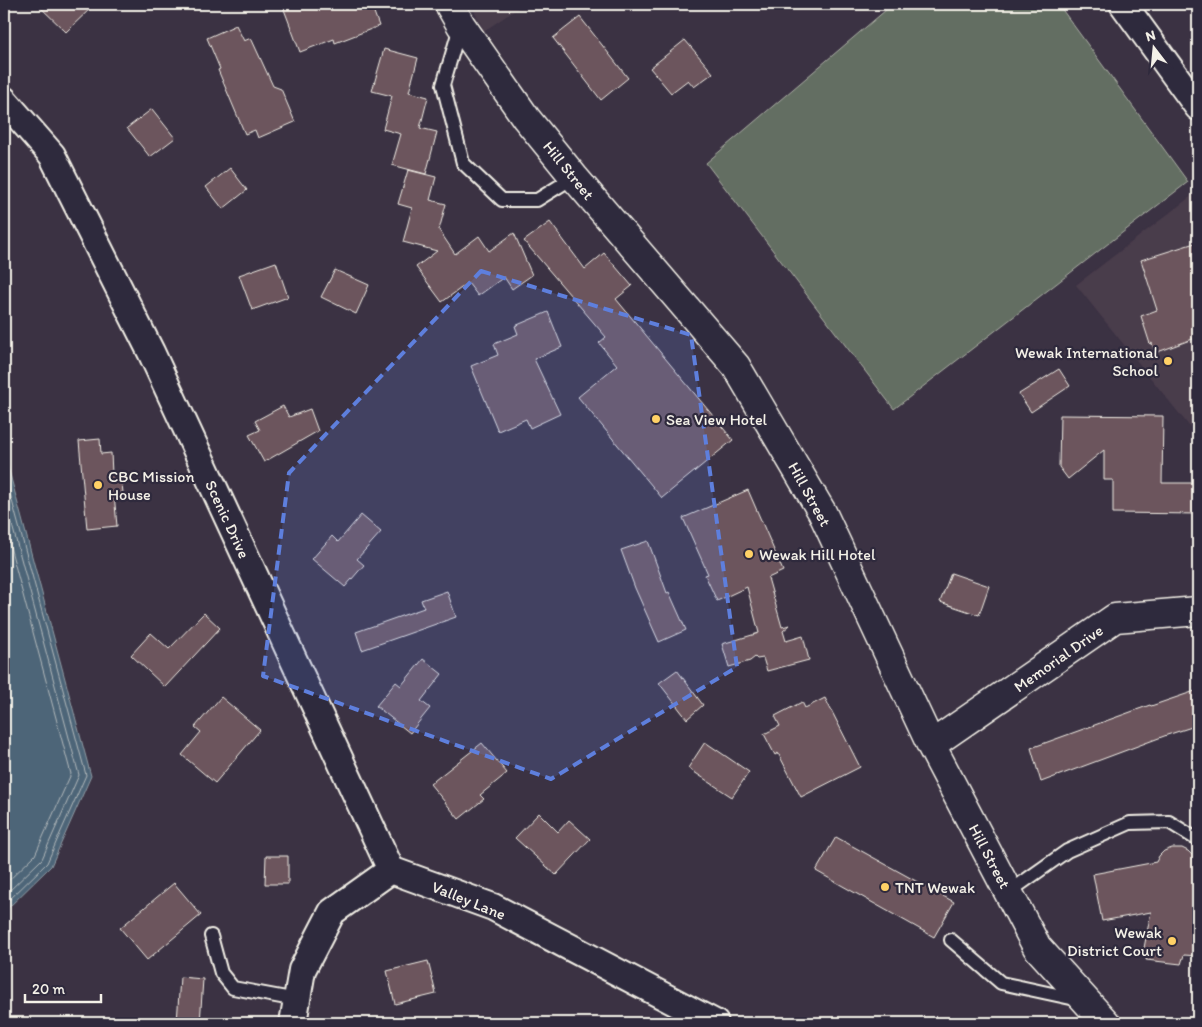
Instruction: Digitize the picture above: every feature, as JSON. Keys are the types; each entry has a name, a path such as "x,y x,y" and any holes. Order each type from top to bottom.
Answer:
{"street":[{"path":"1123,4 1198,107"},
{"name":"Hill Street","path":"455,14 526,118 736,366 822,512 931,745 1038,947 1106,1023"},
{"name":"Scenic Drive","path":"4,100 52,155 151,352 391,870"},
{"name":"Memorial Drive","path":"931,745 1116,618 1198,611"},
{"path":"295,1012 302,970 332,912 391,870"},
{"name":"Valley Lane","path":"391,870 493,907 715,1023"}],"lane":[{"path":"455,14 443,85 463,163 502,200 537,200 574,177"},
{"path":"1009,892 1068,851 1130,824 1169,822 1198,840"},
{"path":"211,936 220,973 233,988 295,1012"},
{"path":"951,940 1000,983 1086,1001"}],"highlighted area":[{"path":"481,271 691,335 737,667 551,779 263,676 289,473"}],"shaded area":[{"path":"471,4 524,4 484,31"},
{"name":"Wewak International School","path":"1198,191 1198,437 1076,285"}],"green space":[{"path":"893,4 1058,4 1188,182 894,409 706,163"}],"water":[{"path":"4,452 91,776 51,866 4,912"}],"building":[{"path":"37,4 95,4 66,32"},
{"path":"282,4 371,4 379,26 335,43 334,39 300,52"},
{"path":"580,17 628,78 601,100 553,38"},
{"path":"236,25 244,41 251,38 273,86 281,89 295,122 258,138 255,130 245,134 218,70 220,69 207,38"},
{"path":"685,40 713,73 694,87 688,80 671,93 650,68"},
{"path":"384,49 418,58 409,92 428,97 420,128 437,132 426,174 392,165 401,134 383,129 392,96 372,91"},
{"path":"152,109 175,138 150,157 127,128"},
{"path":"230,168 247,190 223,209 206,187"},
{"path":"408,170 436,177 430,200 446,204 439,230 455,254 479,236 489,251 514,233 532,275 512,289 504,277 478,296 468,283 442,302 416,267 437,251 403,242 412,208 398,204"},
{"name":"Sea View Hotel","path":"550,222 585,269 604,253 632,286 616,299 733,440 662,498 578,397 617,365 599,343 606,337 524,241"},
{"path":"1198,242 1198,337 1155,353 1141,316 1157,310 1141,260"},
{"path":"276,262 288,297 252,310 239,275"},
{"path":"335,270 369,285 356,314 321,297"},
{"path":"548,312 562,347 534,359 560,414 530,428 526,419 498,431 471,366 498,355 494,344 518,334 515,326"},
{"path":"1059,369 1070,386 1031,412 1019,394"},
{"path":"283,406 289,417 310,409 318,431 264,462 249,435 260,430 255,421"},
{"path":"1060,415 1163,416 1162,483 1198,483 1198,514 1113,513 1113,480 1104,480 1104,450 1068,479 1059,467"},
{"name":"CBC Mission House","path":"100,439 101,454 111,453 112,474 121,473 123,493 114,494 117,526 87,529 79,441"},
{"path":"748,490 783,571 768,578 782,627 790,625 783,631 786,641 803,636 809,660 767,671 763,658 757,659 755,657 750,661 729,667 722,644 759,633 747,587 717,601 705,575 708,574 683,518"},
{"path":"361,515 381,532 357,559 364,565 345,587 312,559 332,536 338,542"},
{"path":"648,541 667,593 669,592 686,630 659,642 635,588 621,550"},
{"path":"951,573 989,586 979,615 940,602"},
{"path":"447,591 456,617 362,650 356,632 424,608 421,600"},
{"path":"204,613 220,628 165,687 131,655 151,633 169,649"},
{"path":"423,659 442,674 421,701 430,708 410,733 376,706 396,682 401,686"},
{"path":"677,670 703,705 687,719 659,683"},
{"path":"1198,690 1198,725 1041,782 1031,748 1150,705"},
{"path":"221,697 260,730 215,783 182,755 201,732 195,727"},
{"path":"825,698 860,767 801,797 778,753 775,755 764,734 780,726 775,716 802,702 805,708"},
{"path":"705,742 749,772 732,797 688,768"},
{"path":"482,743 507,773 480,795 484,799 459,819 430,784"},
{"path":"539,813 558,832 569,820 590,839 556,875 515,838"},
{"name":"TNT Wewak","path":"836,837 954,902 934,937 816,871"},
{"path":"1172,848 1182,848 1193,856 1198,880 1198,956 1184,955 1181,964 1146,960 1147,951 1144,948 1151,912 1102,921 1093,874 1156,862 1164,851"},
{"path":"266,856 288,856 288,884 265,884"},
{"path":"174,883 201,915 147,960 120,928"},
{"path":"428,961 436,994 395,1004 387,971"},
{"path":"180,977 203,979 200,1023 177,1023"}],"place":[{"name":"Wewak International School","path":"1168,361"},
{"name":"Sea View Hotel","path":"656,419"},
{"name":"CBC Mission House","path":"98,485"},
{"name":"Wewak Hill Hotel","path":"749,554"},
{"name":"TNT Wewak","path":"885,887"},
{"name":"Wewak District Court","path":"1172,941"}]}
